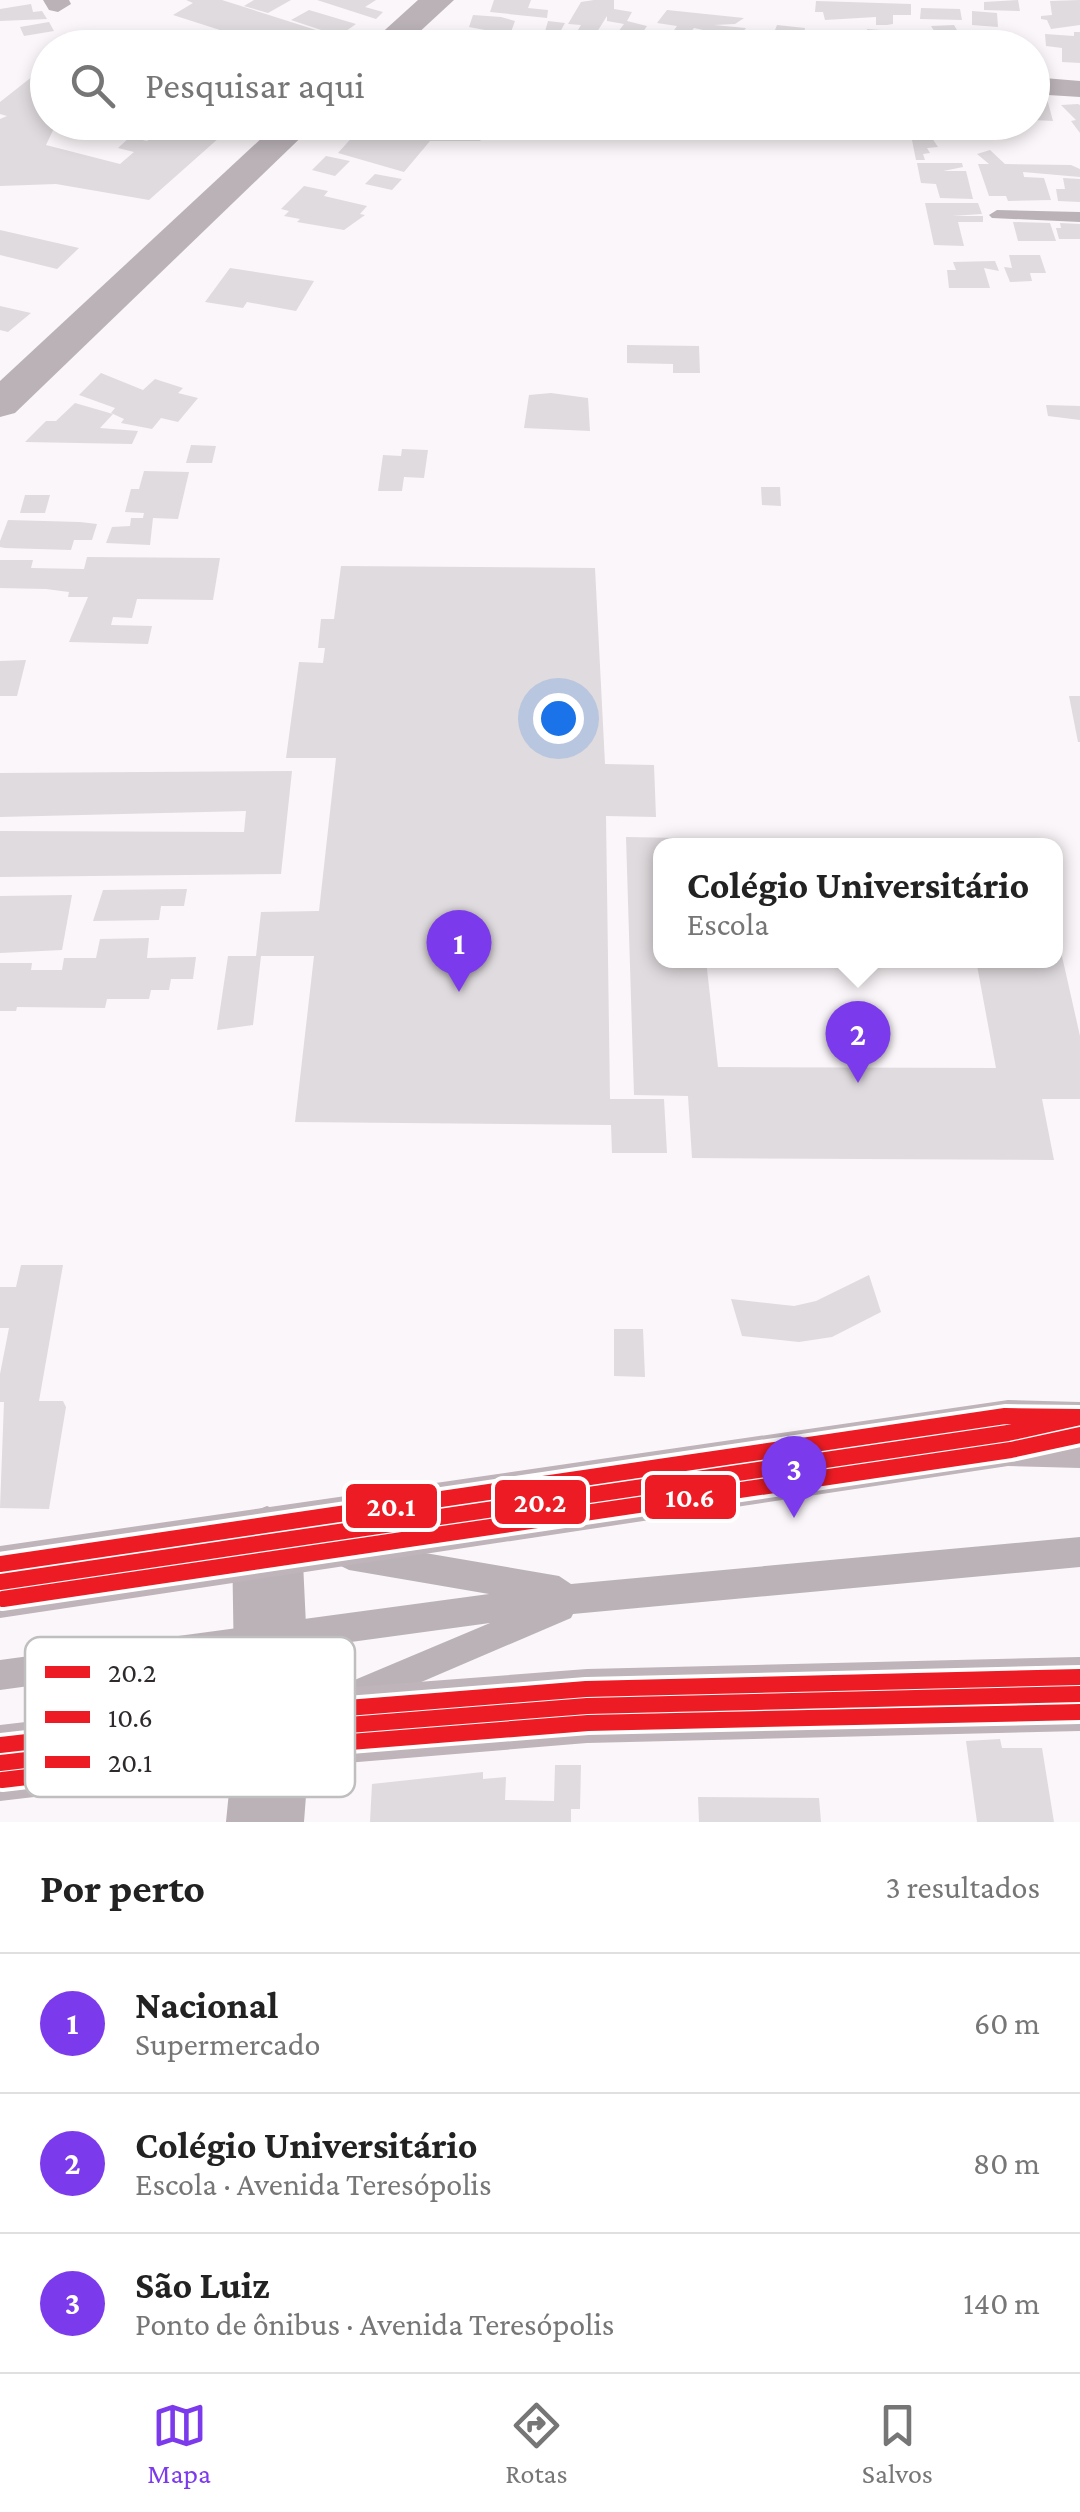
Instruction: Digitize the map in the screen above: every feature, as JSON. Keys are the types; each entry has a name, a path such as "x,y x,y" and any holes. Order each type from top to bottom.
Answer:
{"main road":[{"path":"0,1582 1008,1433 1080,1435"},
{"path":"355,1724 587,1706 1080,1694"},
{"path":"0,1763 25,1760"}],"street":[{"path":"402,30 438,0"},
{"path":"1050,86 1080,89"},
{"path":"0,404 281,140"},
{"path":"267,1541 270,1637"},
{"path":"265,1822 267,1797"}],"lane":[{"path":"997,215 1080,217"},
{"path":"267,1541 587,1596"},
{"path":"244,1637 587,1596 1032,1556 1080,1556"},
{"path":"355,1696 587,1596"},
{"path":"0,1675 25,1671"}],"building":[{"path":"186,0 222,0 316,30 220,30 173,15 193,3"},
{"path":"254,0 291,0 268,13 244,6"},
{"path":"317,0 376,0 365,7 383,12 376,19"},
{"path":"494,0 531,0 528,8 548,10 547,18 490,12"},
{"path":"614,0 614,9 632,12 627,21 647,26 644,30 620,30 624,24 607,21 607,16 598,30 578,30 581,25 568,24 581,2"},
{"path":"1018,0 1020,11 984,10 984,2"},
{"path":"1080,0 1080,25 1051,29 1047,20 1041,19 1052,15 1050,1"},
{"path":"816,1 911,4 911,15 893,15 893,24 887,25 876,25 876,17 825,20 823,12 815,12"},
{"path":"31,4 33,12 42,11 47,19 0,21 0,9"},
{"path":"921,8 960,9 962,20 920,19"},
{"path":"309,10 356,24 348,30 321,30 291,20"},
{"path":"667,10 744,18 735,24 714,25 746,28 674,30 677,26 657,23"},
{"path":"972,11 997,13 998,27 972,25"},
{"path":"473,15 515,21 512,30 469,27"},
{"path":"548,21 565,23 561,30 545,30"},
{"path":"49,22 53,30 30,30 30,35 24,36 20,27"},
{"path":"777,25 805,28 805,30 775,30"},
{"path":"954,25 957,30 934,30 931,26"},
{"path":"1074,32 1080,32 1080,63 1062,62 1062,48 1050,46 1050,34 1074,36"},
{"path":"30,78 30,140 48,140 46,145 120,164 134,152 118,148 127,140 217,140 149,200 56,184 0,186 0,119 7,116 0,114 0,102"},
{"path":"1078,104 1080,133 1071,121 1076,120 1061,105"},
{"path":"350,140 481,140 430,141 404,172 338,153"},
{"path":"912,140 933,140 938,147 927,148 930,153 923,154 925,160 916,160"},
{"path":"990,150 1005,164 1071,165 1080,169 1080,177 1023,172 1024,177 1044,178 1051,200 1008,201 1006,196 989,196 978,164 989,164 977,154"},
{"path":"326,156 350,161 335,176 312,170"},
{"path":"917,163 962,163 963,167 943,171 966,171 973,199 940,198 936,184 921,183"},
{"path":"375,174 402,179 392,190 365,184"},
{"path":"1063,178 1080,179 1080,202 1058,201 1056,189 1065,189"},
{"path":"304,186 328,191 324,196 367,206 360,214 365,215 344,230 284,216 289,211 281,209"},
{"path":"925,203 978,203 982,214 952,216 983,216 983,222 958,222 964,246 934,245"},
{"path":"1013,222 1050,223 1056,241 1018,241"},
{"path":"1060,223 1080,224 1080,239 1059,239 1056,228 1061,228"},
{"path":"0,230 79,248 57,269 0,255"},
{"path":"1009,255 1040,255 1046,273 1030,273 1032,281 1010,282 1004,267 1012,268"},
{"path":"995,261 999,271 984,268 990,288 949,288 947,270 956,270 953,262"},
{"path":"230,268 314,281 296,311 247,302 243,308 205,302"},
{"path":"0,306 31,313 8,332 0,330"},
{"path":"627,345 699,346 700,373 673,373 673,364 627,363"},
{"path":"101,373 143,390 155,379 183,388 178,393 198,398 178,422 161,418 152,429 121,423 124,419 111,413 115,408 79,395"},
{"path":"551,393 588,398 590,431 524,428 529,395"},
{"path":"75,403 113,414 100,428 138,431 132,444 25,442 46,421 56,421"},
{"path":"1046,405 1080,406 1080,420 1048,416"},
{"path":"191,445 216,446 212,463 186,463"},
{"path":"402,449 428,450 424,478 404,477 402,491 378,491 383,455 401,456"},
{"path":"144,471 189,472 178,519 153,518 150,545 106,543 112,527 130,526 131,518 143,518 144,513 125,512 131,489 139,489"},
{"path":"761,487 780,487 781,506 762,505"},
{"path":"25,495 50,495 45,513 20,513"},
{"path":"8,520 97,524 92,540 74,540 71,550 0,547"},
{"path":"87,557 220,558 213,600 137,599 132,618 113,617 111,625 152,626 148,644 69,642 88,597 68,597 69,592 46,589 0,588 0,560 33,560 31,568 84,569"},
{"path":"341,566 595,568 605,764 654,765 656,817 606,816 610,1099 664,1099 667,1153 612,1153 611,1125 295,1122 314,956 261,956 253,1025 217,1030 228,956 256,956 261,912 319,911 336,758 286,758 299,662 323,663 325,648 318,648 321,619 334,619"},
{"path":"26,660 17,696 0,696 0,661"},
{"path":"1069,696 1080,696 1080,742 1078,742"},
{"path":"292,771 281,874 0,877 0,831 244,832 246,811 0,817 0,773"},
{"path":"626,837 680,838 653,838 653,968 707,968 718,1067 996,1068 977,968 1063,968 1063,961 1080,1036 1080,1099 1042,1099 1054,1160 692,1158 688,1096 634,1095"},
{"path":"187,889 184,906 161,906 159,920 93,921 103,890"},
{"path":"72,895 62,950 0,953 0,896"},
{"path":"149,938 147,958 196,957 193,979 171,979 169,990 151,990 149,999 107,999 105,1008 17,1007 16,1011 0,1011 0,963 32,963 31,970 62,970 64,958 96,958 100,939"},
{"path":"21,1265 63,1265 39,1401 63,1401 66,1407 49,1509 0,1508 4,1402 0,1402 0,1374 9,1328 0,1328 0,1287 16,1287"},
{"path":"869,1275 881,1312 832,1337 799,1342 742,1336 731,1299 794,1306 816,1301"},
{"path":"614,1329 643,1329 645,1377 614,1376"},
{"path":"1000,1739 1002,1748 1042,1748 1054,1822 977,1822 966,1741"},
{"path":"555,1765 581,1765 580,1809 571,1809 571,1822 370,1822 372,1784 483,1772 483,1779 506,1777 505,1800 554,1801"},
{"path":"698,1797 819,1798 821,1822 699,1822"}],"transit line":[{"name":"20.1","path":"0,1564 1005,1416 1080,1417"},
{"name":"20.2","path":"0,1582 1008,1433 1080,1417"},
{"name":"10.6","path":"3,1599 1011,1450 1080,1435"},
{"name":"20.1","path":"355,1707 586,1689 1080,1677"},
{"name":"20.2","path":"355,1724 587,1706 1080,1694"},
{"name":"10.6","path":"355,1742 588,1723 1080,1712"},
{"name":"20.1","path":"0,1745 25,1742"},
{"name":"20.2","path":"0,1763 25,1760"},
{"name":"10.6","path":"2,1780 25,1777"}],"place":[{"name":"Nacional","path":"459,992"},
{"name":"Colégio Universitário","path":"858,1083"},
{"name":"São Luiz","path":"794,1518"}]}
